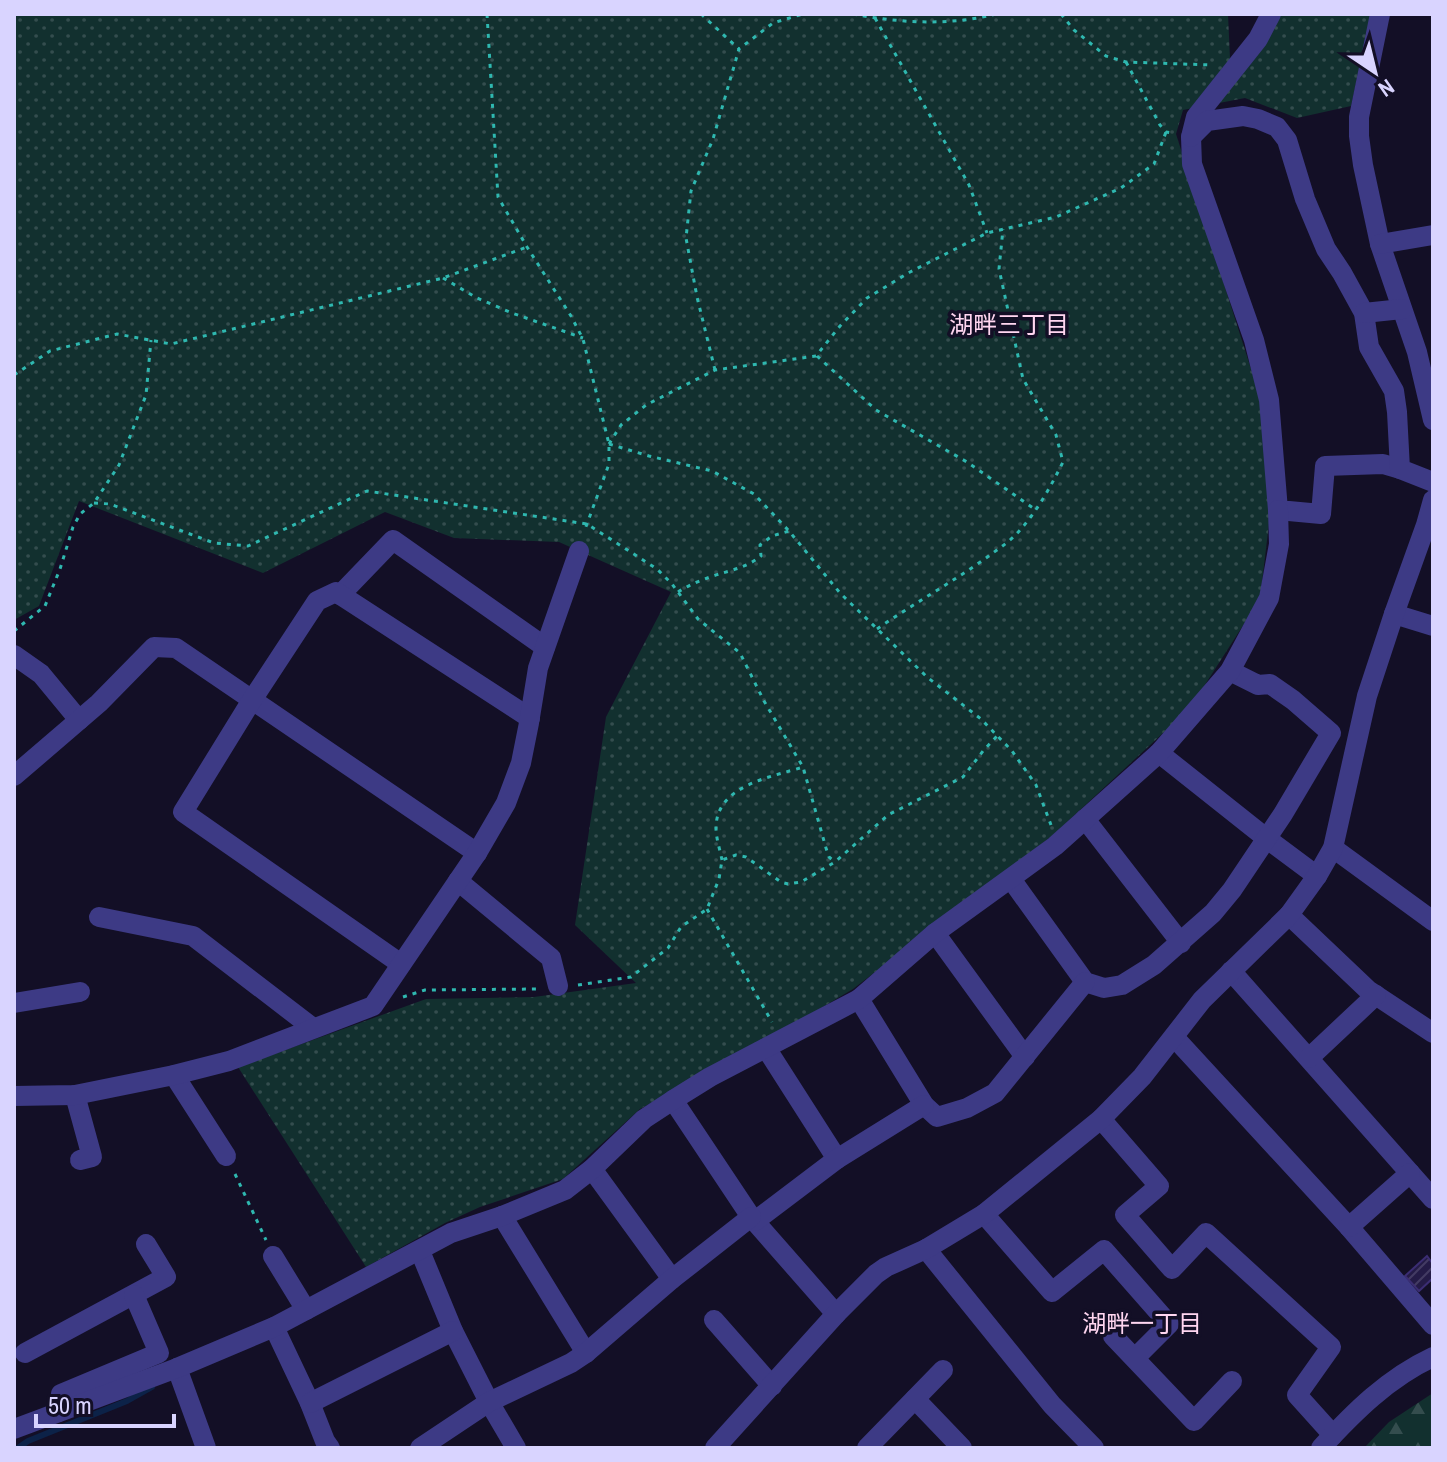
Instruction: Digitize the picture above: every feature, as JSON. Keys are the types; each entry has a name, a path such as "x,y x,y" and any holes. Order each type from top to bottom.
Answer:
{"street":[{"path":"14,1429 177,1368 274,1327 451,1233 565,1190 592,1169 644,1119 673,1100 710,1077 859,999 935,933 1055,846 1159,753 1230,671 1269,598 1279,544 1269,400 1254,340 1192,164 1191,137 1196,117 1258,39 1271,14"},
{"path":"1380,14 1359,117 1359,136 1380,244 1417,352 1433,420"},
{"path":"1191,137 1207,121 1243,116 1268,122 1277,127 1287,140 1305,199 1326,249 1364,313 1369,347 1394,391 1400,469"},
{"path":"1380,244 1433,235"},
{"path":"1364,313 1402,309"},
{"path":"1278,510 1321,514 1325,466 1383,464 1433,482"},
{"path":"718,1447 836,1314 876,1274 926,1249 984,1214 1101,1119 1142,1077 1202,1000 1289,915 1333,848 1367,696 1433,500"},
{"path":"340,595 393,540 545,647"},
{"path":"14,1096 75,1095 174,1075 229,1061 373,1006 477,853 506,803 521,763 538,668 579,551"},
{"path":"401,964 183,812 317,601 336,592 530,718"},
{"path":"1394,614 1433,626"},
{"path":"14,776 79,720 154,647 176,648 477,853"},
{"path":"14,655 41,674 79,720"},
{"path":"1011,879 1085,982 1104,988 1122,985 1154,965 1213,913 1283,814 1331,733 1270,684 1258,685 1230,671"},
{"path":"1159,753 1317,876"},
{"path":"1085,819 1181,943"},
{"path":"1333,848 1433,921"},
{"path":"458,881 551,958 558,986"},
{"path":"1289,915 1368,990 1433,1033"},
{"path":"99,917 193,936 313,1028"},
{"path":"935,933 1025,1057"},
{"path":"1231,971 1433,1199"},
{"path":"859,999 924,1105 937,1117 967,1108 995,1093 1085,982"},
{"path":"14,1003 80,992"},
{"path":"1309,1058 1376,995"},
{"path":"1174,1037 1349,1227 1433,1325"},
{"path":"766,1048 837,1159"},
{"path":"174,1075 226,1156"},
{"path":"75,1095 92,1157 80,1160"},
{"path":"673,1100 753,1219 836,1314"},
{"path":"420,1448 489,1402 586,1353 672,1279 753,1219 837,1159 924,1105"},
{"path":"1101,1119 1159,1186 1125,1215 1172,1269 1206,1233 1331,1347 1297,1395 1327,1441 1371,1397 1433,1357"},
{"path":"592,1169 672,1279"},
{"path":"1349,1227 1410,1173"},
{"path":"984,1214 1052,1292 1104,1250 1169,1324 1135,1358"},
{"path":"502,1216 586,1353"},
{"path":"25,1353 166,1277 146,1244"},
{"path":"926,1249 1052,1405 1094,1448"},
{"path":"420,1251 453,1331 516,1448"},
{"path":"273,1256 306,1310"},
{"path":"58,1412 61,1394 159,1353 134,1295"},
{"path":"714,1320 772,1386"},
{"path":"274,1327 330,1448"},
{"path":"310,1403 453,1331"},
{"path":"1113,1336 1194,1421 1232,1381"},
{"path":"177,1368 206,1448"},
{"path":"867,1448 943,1370"},
{"path":"915,1399 962,1448"}],"path":[{"path":"487,14 498,197 583,339 609,444 609,464 579,551"},
{"path":"701,14 739,49"},
{"path":"715,370 686,238 691,191 713,139 739,49 773,23 803,14"},
{"path":"853,14 932,22 996,14"},
{"path":"1061,14 1074,30 1106,56 1126,62 1236,66"},
{"path":"875,18 969,185 987,233"},
{"path":"1126,62 1160,125"},
{"path":"609,444 621,425 646,405 715,370 816,356 867,298 987,233 1056,217 1121,188 1154,164 1166,132"},
{"path":"877,629 957,579 1009,541 1021,530 1049,491 1063,462 1056,435 1023,379 999,269 1003,229"},
{"path":"14,375 50,351 117,334 171,344 443,278 527,247"},
{"path":"443,278 477,298 583,339"},
{"path":"14,631 45,606 73,527 80,514 94,503 119,465 146,395 151,339"},
{"path":"816,356 876,410 967,462 1036,510"},
{"path":"609,444 712,471 754,494 840,593 927,677 981,719 1012,751 1036,785 1051,821"},
{"path":"94,503 110,504 214,543 248,546 367,491 587,524 657,569 698,619 740,653 803,767 829,857 835,862"},
{"path":"678,592 694,583 753,562 761,556 760,545 772,536 789,531"},
{"path":"722,860 736,855 746,857 774,878 788,884 801,882 835,862 888,815 963,777 997,736"},
{"path":"373,1006 425,990 535,989 631,977 668,948 681,927 707,909 719,879 722,860 716,828 722,805 751,782 803,767"},
{"path":"707,909 769,1017"},
{"path":"226,1156 273,1256"}],"green space":[{"path":"14,14 1228,14 1231,81 1280,14 1371,14 1351,106 1297,118 1245,98 1183,110 1176,134 1260,397 1270,515 1260,599 1190,708 1053,835 853,989 640,1109 563,1179 480,1207 366,1267 238,1067 426,999 534,997 636,983 575,925 606,717 671,592 559,542 454,538 385,512 263,573 79,501 39,606 14,620"},
{"path":"1433,1393 1433,1448 1364,1448 1389,1422"}],"building":[{"path":"1427,1256 1433,1264 1433,1278 1419,1291 1405,1276"}],"waterway":[{"path":"18,1448 152,1387"}],"district":[{"name":"湖畔三丁目","path":"1009,324"},
{"name":"湖畔一丁目","path":"1142,1323"}]}
